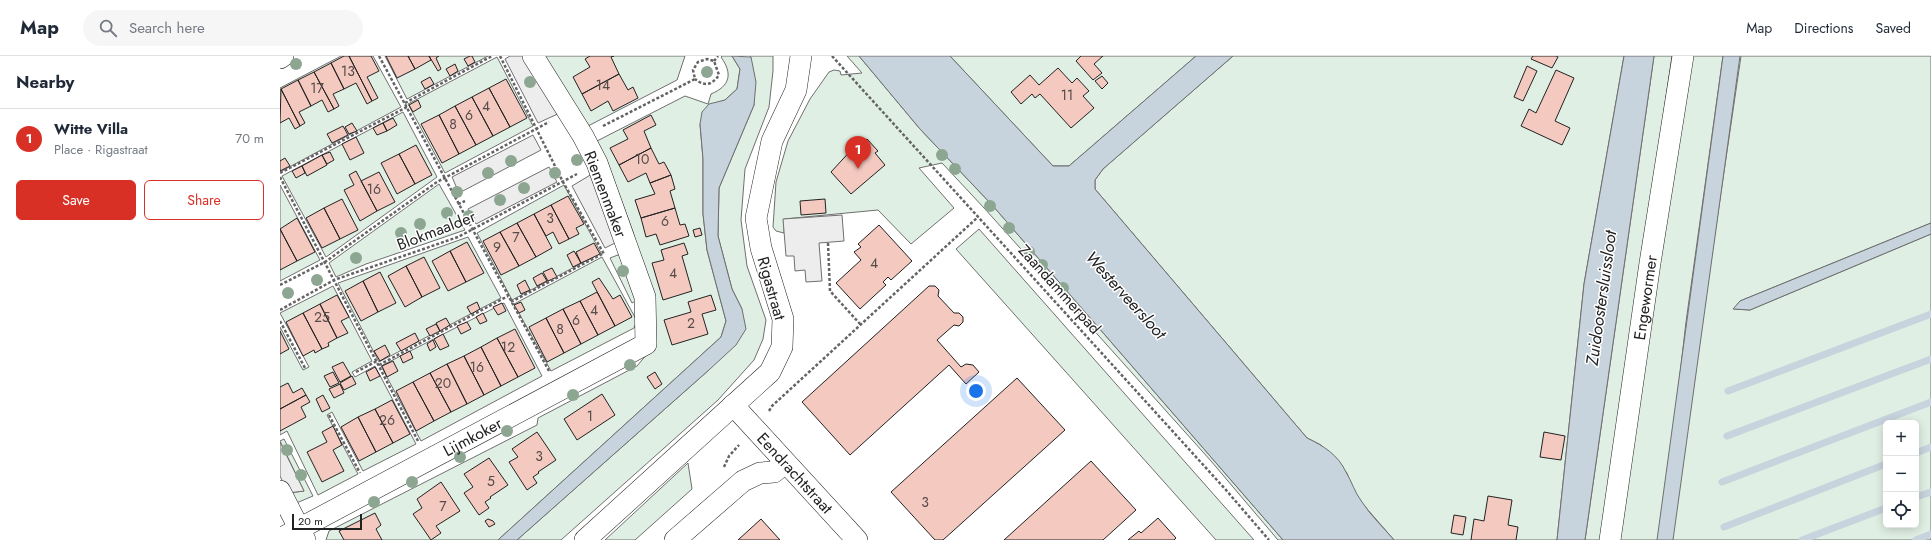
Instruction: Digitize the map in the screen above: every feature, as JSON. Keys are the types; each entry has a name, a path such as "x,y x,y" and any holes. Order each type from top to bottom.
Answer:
{"street":[{"name":"Riemenmaker","path":"533,56 583,136 597,163 645,297 646,344"},
{"name":"Rigastraat","path":"585,540 770,372 782,347 783,319 761,248 756,218 772,140 796,90 801,56"},
{"name":"Engewormer","path":"1610,540 1650,263 1683,56"},
{"name":"Lijmkoker","path":"280,539 303,534 369,491 646,344"},
{"name":"Eendrachtstraat","path":"733,405 857,540"},
{"path":"675,540 712,506 750,476 774,472 785,463"},
{"path":"280,491 303,534"}],"path":[{"path":"379,56 559,390"},
{"path":"405,103 492,56"},
{"path":"500,56 563,182 604,253 511,302"},
{"path":"714,61 718,56"},
{"name":"Zaandammerpad","path":"832,56 1226,490 1269,540"},
{"path":"706,59 714,61 719,75 714,82 708,85 700,83 695,78 693,70 698,62 706,59"},
{"path":"583,136 695,78"},
{"path":"407,107 280,178 428,459"},
{"name":"Blokmaalder","path":"280,285 325,262 445,177 568,112"},
{"name":"Blokmaalder","path":"280,310 334,280 458,237 597,163"},
{"path":"458,204 465,201"},
{"path":"755,430 764,423 772,406 978,217"},
{"path":"828,243 830,291 861,325"},
{"path":"379,365 508,296"},
{"path":"280,321 305,368"},
{"path":"356,372 377,361"},
{"path":"329,415 369,491"}],"green space":[{"path":"341,56 373,56 401,107 280,172 280,88"},
{"path":"385,56 488,56 407,99"},
{"path":"543,56 685,56 677,80 588,126"},
{"path":"732,56 740,69 737,89 725,100 719,102 700,124 703,159 703,214 707,250 726,321 721,337 498,540 326,540 329,531 537,425 538,418 637,366 653,347 654,315 633,232 610,170 595,142 685,96 708,104 711,94 722,87 728,79 727,69 721,57"},
{"path":"750,56 773,56 769,107 745,169 741,220 747,266 766,320 763,339 754,360 718,400 561,540 517,540 710,369 742,309 732,289 718,236 719,188 754,105"},
{"path":"847,56 859,56 920,129 993,206 1283,540 1278,540 1211,461 942,163 919,168 954,208 911,244 878,210 784,219 784,233 776,231 773,227 776,182 788,141 810,99 829,72 834,70 840,71 841,75 862,73"},
{"path":"950,56 1196,56 1069,166 1053,166"},
{"path":"1233,56 1624,56 1584,284 1557,540 1394,540 1362,503 1351,486 1347,473 1321,445 1307,438 1095,189 1095,180 1103,169"},
{"path":"1654,56 1672,56 1601,540 1585,540"},
{"path":"1689,56 1723,56 1686,322 1661,540 1620,540"},
{"path":"1741,56 1931,56 1931,223 1740,301 1734,309 1750,310 1931,234 1931,540 1670,540"},
{"path":"497,57 533,126 445,173 408,104"},
{"path":"403,112 437,177 326,257 282,176"},
{"path":"439,184 465,230 366,264 336,277 329,263"},
{"path":"280,185 320,260 280,281"},
{"path":"564,185 601,253 512,300 477,233"},
{"path":"979,229 1254,540 1216,540 956,249"},
{"path":"468,237 501,298 379,362 338,283"},
{"path":"623,253 636,301 632,303 610,258"},
{"path":"602,257 637,321 634,328 551,371 514,304"},
{"path":"333,286 372,361 352,372 355,377 375,366 416,444 363,471 332,412 327,415 358,474 318,495 287,431 280,435 280,327 303,370 309,367 280,313"},
{"path":"504,303 542,376 421,441 381,366"},
{"path":"284,439 313,496 294,504 288,493 304,491 280,441"},
{"path":"688,463 692,489 635,540 605,540"}],"shaded area":[{"path":"510,56 524,56 562,112 538,123 505,59"},
{"path":"533,135 541,150 459,193 452,177"},
{"path":"549,167 557,182 476,224 468,209"},
{"path":"592,174 619,241 605,248 572,186"},
{"path":"842,215 844,241 819,243 822,281 806,282 805,270 795,271 794,256 786,256 783,219"},
{"path":"280,442 304,491 288,493 280,476"}],"water":[{"path":"732,56 751,57 756,82 754,105 719,188 718,236 732,289 742,309 746,329 736,345 710,369 517,540 498,540 721,337 726,321 707,250 703,214 703,159 700,124 702,112 709,104 725,100 737,89 740,69"},
{"name":"Westerveersloot","path":"859,56 950,56 1053,166 1069,166 1196,56 1233,56 1103,169 1095,180 1095,189 1307,438 1319,444 1335,456 1343,466 1355,491 1369,512 1394,540 1283,540 993,206 920,129"},
{"name":"Zuidoostersluissloot","path":"1624,56 1654,56 1585,540 1557,540 1584,284"},
{"path":"1723,56 1740,56 1673,540 1657,540"},
{"path":"1931,223 1931,234 1750,310 1733,309 1740,301"}],"building":[{"path":"344,56 349,56 372,101 367,104 356,83 344,89 331,63"},
{"path":"349,56 371,56 379,71 367,77 378,98 372,101"},
{"path":"386,56 408,56 415,69 397,78"},
{"path":"408,56 429,56 431,60 415,69"},
{"path":"429,56 439,56 436,58 441,69 438,71"},
{"path":"472,56 475,62 468,66 464,59"},
{"path":"590,56 614,56 611,57 619,74 582,94 573,77 590,67 585,59"},
{"path":"1081,56 1103,56 1094,64 1102,73 1093,80 1076,61"},
{"path":"1533,56 1558,57 1552,68 1531,59"},
{"path":"331,63 344,89 333,94 339,106 334,109 314,72"},
{"path":"455,64 458,71 450,76 446,69"},
{"path":"1527,66 1537,71 1523,101 1514,97"},
{"path":"1058,68 1072,83 1077,78 1089,91 1083,96 1094,108 1071,128 1040,94 1035,98 1032,94 1021,104 1011,92 1030,75 1039,85"},
{"path":"1556,70 1574,78 1555,121 1570,128 1562,145 1521,126 1529,109 1536,113"},
{"path":"314,72 334,109 328,112 322,100 311,106 298,80"},
{"path":"619,74 628,90 633,87 638,98 613,111 608,101 591,111 582,94"},
{"path":"1102,76 1108,83 1102,89 1095,81"},
{"path":"430,77 434,84 425,89 421,82"},
{"path":"506,79 527,118 510,127 489,88"},
{"path":"298,80 311,106 299,112 305,123 300,126 281,89"},
{"path":"489,88 510,127 493,136 472,97"},
{"path":"281,89 300,126 295,129 289,118 280,123"},
{"path":"472,97 493,136 476,145 455,106"},
{"path":"418,100 421,107 413,112 409,105"},
{"path":"455,106 476,145 459,154 439,115"},
{"path":"439,115 459,154 442,163 421,124"},
{"path":"651,115 656,125 644,131 651,148 619,165 610,148 628,139 623,130"},
{"path":"393,118 397,125 387,131 383,123"},
{"path":"352,123 357,131 349,134 345,127"},
{"path":"383,123 387,131 377,135 373,128"},
{"path":"343,126 348,135 332,143 327,134"},
{"path":"356,137 364,153 350,160 342,144"},
{"path":"867,139 878,151 875,153 885,165 851,194 831,172 854,147 856,149"},
{"path":"416,145 432,175 415,184 399,154"},
{"path":"651,148 659,164 664,162 671,175 650,183 646,173 628,182 619,165"},
{"path":"330,152 334,160 327,164 322,155"},
{"path":"399,154 415,184 397,194 381,163"},
{"path":"322,155 327,165 307,176 302,166"},
{"path":"285,158 290,166 280,171 280,161"},
{"path":"302,166 305,173 296,178 292,171"},
{"path":"356,171 377,211 360,221 344,190 354,185 349,175"},
{"path":"379,172 395,202 377,211 361,181"},
{"path":"671,175 675,189 670,191 675,208 641,218 635,200 655,194 650,183"},
{"path":"568,196 584,224 576,228 579,234 569,239 551,205"},
{"path":"342,199 358,230 340,239 324,208"},
{"path":"825,199 826,213 801,215 800,201"},
{"path":"551,205 569,239 559,244 553,232 546,236 534,214"},
{"path":"324,208 340,239 322,248 306,218"},
{"path":"675,208 680,225 685,224 689,236 660,245 656,234 646,237 641,218"},
{"path":"534,214 552,248 536,257 517,223"},
{"path":"297,218 315,252 297,261 280,229"},
{"path":"517,223 536,257 519,266 500,232"},
{"path":"879,225 912,261 891,280 888,277 883,282 886,285 860,309 836,283 861,260 854,252 861,247 858,244"},
{"path":"700,228 702,235 695,237 693,230"},
{"path":"280,229 297,261 280,270"},
{"path":"500,232 519,266 501,275 483,241"},
{"path":"467,242 484,273 466,282 450,251"},
{"path":"594,243 600,254 581,263 576,252"},
{"path":"684,243 688,254 682,256 692,291 663,300 652,263 664,260 661,250"},
{"path":"450,251 466,282 448,291 432,261"},
{"path":"574,251 581,263 573,267 567,255"},
{"path":"424,257 440,288 422,297 406,266"},
{"path":"406,266 422,297 405,307 388,276"},
{"path":"552,268 557,277 548,281 543,272"},
{"path":"380,272 396,303 378,312 363,281"},
{"path":"542,273 547,281 537,286 533,278"},
{"path":"599,278 613,299 620,295 632,317 615,326 592,282"},
{"path":"525,280 530,290 521,294 517,285"},
{"path":"363,281 378,312 361,321 345,291"},
{"path":"929,286 935,286 939,290 938,296 954,313 959,313 963,317 963,322 959,326 954,325 937,340 961,367 966,364 973,365 979,372 966,384 949,365 850,455 802,402"},
{"path":"597,292 615,326 598,335 580,301"},
{"path":"337,295 349,317 341,321 348,333 337,338 320,304"},
{"path":"711,295 716,310 702,314 708,334 672,345 664,320 691,312 688,302"},
{"path":"580,301 598,335 581,344 563,309"},
{"path":"477,302 480,309 471,314 467,307"},
{"path":"521,302 525,310 519,313 514,305"},
{"path":"502,303 506,311 498,315 493,307"},
{"path":"320,304 337,338 328,343 329,346 322,349 303,313"},
{"path":"563,309 581,344 564,353 546,318"},
{"path":"303,313 322,349 315,353 314,350 303,356 286,322"},
{"path":"483,313 487,321 480,324 476,317"},
{"path":"446,318 450,325 440,331 436,323"},
{"path":"546,318 564,353 547,362 529,327"},
{"path":"467,322 471,329 461,334 457,326"},
{"path":"436,324 440,331 430,336 426,329"},
{"path":"515,329 535,368 518,377 497,338"},
{"path":"280,331 289,349 280,354"},
{"path":"415,333 419,341 401,351 396,343"},
{"path":"443,334 449,346 440,350 434,339"},
{"path":"497,338 518,377 501,386 481,347"},
{"path":"433,340 436,347 430,351 427,344"},
{"path":"385,345 390,355 380,361 374,351"},
{"path":"481,347 501,386 484,395 464,356"},
{"path":"410,351 413,358 403,363 400,356"},
{"path":"464,356 484,395 467,404 447,364"},
{"path":"393,361 398,371 387,377 382,366"},
{"path":"343,362 351,376 340,382 332,367"},
{"path":"447,364 467,404 451,412 430,373"},
{"path":"375,367 380,376 370,381 366,372"},
{"path":"333,372 339,383 330,387 324,376"},
{"path":"655,372 662,384 655,389 647,377"},
{"path":"430,373 451,412 434,421 413,382"},
{"path":"352,376 356,384 344,390 340,383"},
{"path":"1017,378 1065,430 943,540 935,540 891,492"},
{"path":"413,382 434,421 416,431 396,391"},
{"path":"288,383 293,393 302,388 306,395 280,409 280,387"},
{"path":"340,384 344,393 334,398 329,389"},
{"path":"602,394 615,415 577,440 564,419"},
{"path":"306,395 310,402 301,407 306,417 280,431 280,409"},
{"path":"323,395 330,408 322,412 316,399"},
{"path":"392,400 410,434 393,443 375,409"},
{"path":"375,409 393,443 376,452 358,417"},
{"path":"358,417 376,452 359,461 341,427"},
{"path":"333,426 342,445 333,450 344,471 322,482 307,452 327,442 322,432"},
{"path":"537,432 556,460 533,477 537,483 527,490 509,462 518,457 512,449"},
{"path":"1544,432 1565,436 1561,460 1540,457"},
{"path":"489,458 508,485 485,502 489,508 479,515 464,493 473,487 464,474"},
{"path":"1091,461 1136,510 1103,540 1004,540"},
{"path":"441,482 460,511 436,526 441,533 431,540 413,514 422,508 417,499"},
{"path":"1488,496 1512,500 1508,525 1518,527 1516,540 1471,540 1474,519 1484,521"},
{"path":"375,513 381,525 376,529 382,540 344,540 339,531"},
{"path":"1454,515 1466,517 1463,535 1451,533"},
{"path":"1158,518 1176,538 1174,540 1128,540 1139,531 1141,533"},
{"path":"488,519 493,521 495,524 489,527 485,521"},
{"path":"761,519 780,540 738,540"}],"waterway":[{"path":"1728,391 1931,314"},
{"path":"1727,436 1931,359"},
{"path":"1722,482 1931,402"},
{"path":"1919,452 1931,447"},
{"path":"1724,527 1883,465"},
{"path":"1919,496 1931,492"},
{"path":"1802,540 1883,509"},
{"path":"1916,540 1931,534"}],"place":[{"name":"Witte Villa","path":"858,169"}]}
